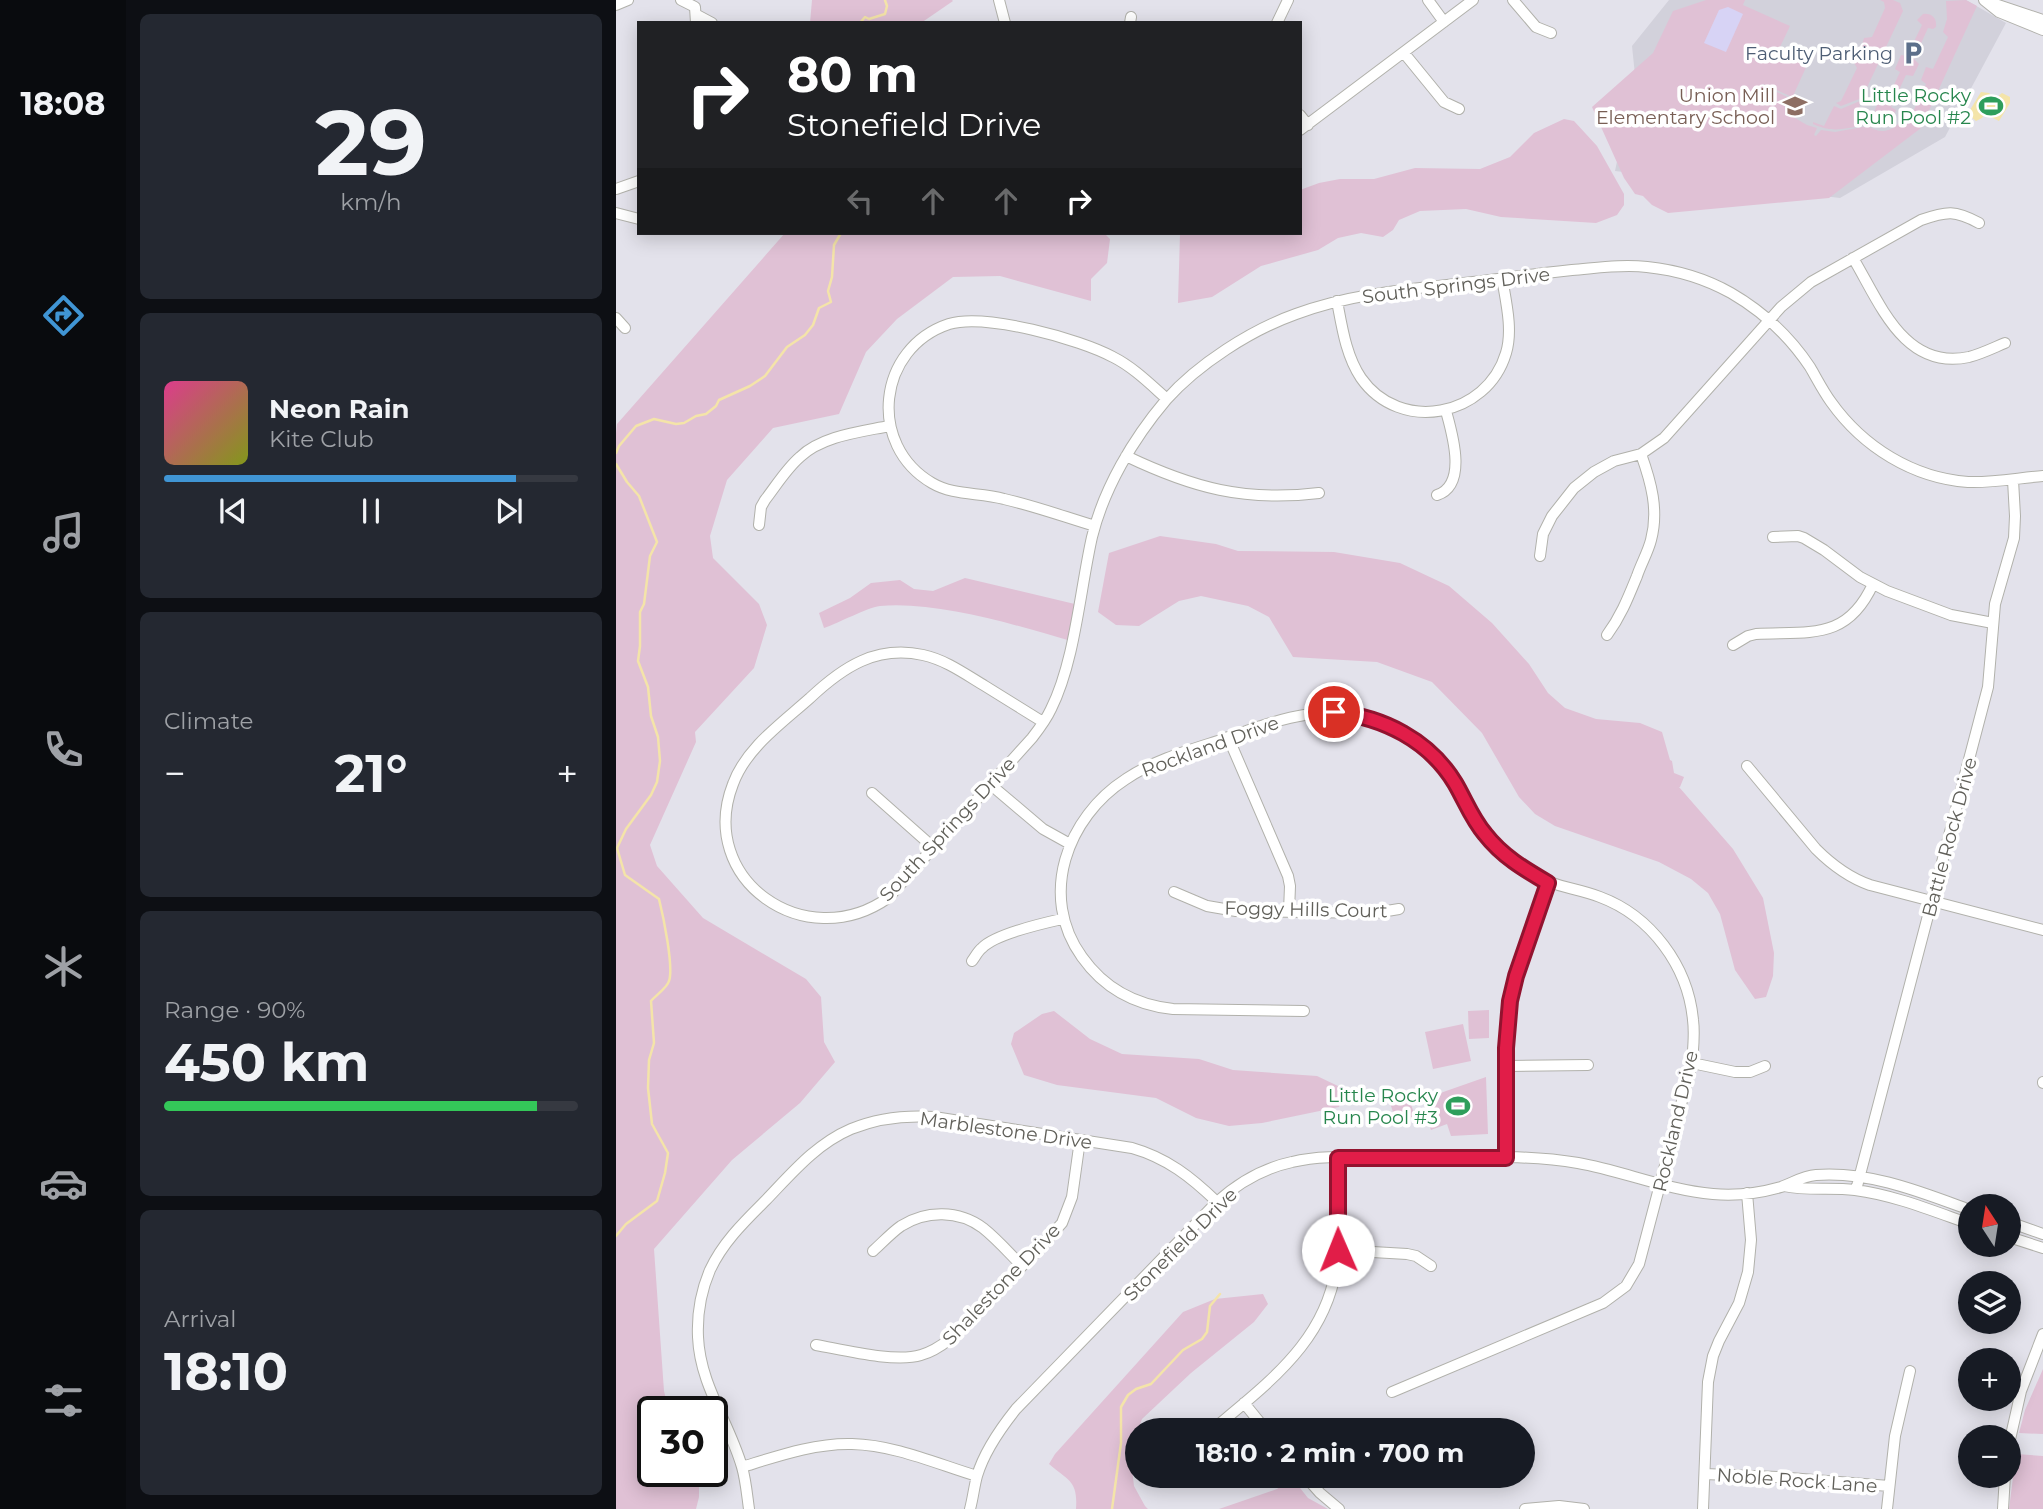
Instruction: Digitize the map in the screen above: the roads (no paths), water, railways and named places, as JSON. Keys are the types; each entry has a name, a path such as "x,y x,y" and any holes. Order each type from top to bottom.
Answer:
{"street":[{"path":"616,5 628,0"},
{"path":"681,0 695,7 696,19"},
{"path":"999,0 1004,21"},
{"path":"1278,21 1288,0"},
{"path":"1428,0 1444,22"},
{"path":"1304,127 1473,0"},
{"path":"1513,0 1536,27 1551,33"},
{"path":"1985,0 2043,20"},
{"path":"1985,0 1999,12 2043,30"},
{"path":"1404,53 1444,102 1459,109"},
{"path":"616,189 637,182"},
{"path":"1540,556 1547,525 1574,488 1594,472 1615,461 1641,454 1664,438 1800,289 1910,225 1933,216 1957,212 1979,223"},
{"path":"616,213 637,218"},
{"path":"1853,258 1894,328 1917,349 1937,357 1959,359 2005,343"},
{"name":"South Springs Drive","path":"1043,722 942,661 910,653 877,656 855,663 835,675 768,736 743,763 730,792 726,812 727,831 739,869 764,898 781,909 800,916 836,919 855,915 888,898 990,785 1043,722 1056,699 1099,512 1126,456 1167,399 1204,366 1246,337 1293,314 1337,301 1612,266 1658,268 1685,274 1716,286 1745,302 1769,320 1798,351 1844,419 1884,454 1911,468 1942,478 1971,482 2043,476"},
{"path":"1337,301 1350,356 1359,376 1370,389 1391,404 1407,409 1446,411 1476,396 1492,381 1500,368 1506,353 1509,332 1502,278"},
{"path":"616,318 625,328"},
{"path":"1095,526 1003,498 962,494 933,484 921,476 906,460 889,426 890,390 905,356 931,332 951,324 966,321 995,323 1068,339 1098,349 1133,369 1167,399"},
{"path":"1437,495 1449,486 1455,467 1454,443 1446,411"},
{"path":"759,525 761,507 765,500 805,452 828,440 889,426"},
{"path":"1607,635 1620,616 1651,541 1654,503 1641,454"},
{"path":"1126,456 1177,479 1225,492 1264,496 1319,494"},
{"name":"Battle Rock Drive","path":"1856,1190 1988,687 1995,604 2014,538 2013,480"},
{"path":"1773,537 1804,538 1873,584 1951,615 1993,623"},
{"path":"1733,645 1756,634 1823,630 1843,623 1860,608 1873,584"},
{"name":"Rockland Drive","path":"1304,1011 1173,1009 1137,1001 1112,988 1091,969 1074,946 1062,919 1061,886 1062,872 1077,830 1094,807 1125,780 1152,765 1228,737 1314,712 1352,714 1387,724 1415,740 1438,761 1454,782 1483,832 1497,849 1548,883 1598,896 1620,906 1643,923 1664,945 1680,973 1691,1004 1694,1038 1692,1063 1639,1264 1631,1280 1603,1304 1392,1392"},
{"path":"1228,737 1288,876 1289,911"},
{"path":"1747,766 1816,849 1829,861 1864,883 2043,930"},
{"path":"990,785 1043,829 1070,844"},
{"path":"872,793 934,848"},
{"path":"1506,1158 1508,1014 1512,989 1548,883"},
{"name":"Foggy Hills Court","path":"1174,892 1222,909 1375,913 1399,909"},
{"path":"972,961 990,942 1062,919"},
{"path":"1692,1063 1747,1072 1765,1066"},
{"path":"1507,1066 1588,1065"},
{"name":"Marblestone Drive","path":"749,1509 742,1466 702,1368 698,1335 701,1301 710,1271 727,1242 803,1161 825,1143 850,1130 877,1121 902,1116 934,1117 1132,1148 1159,1157 1187,1174 1217,1202"},
{"name":"Shalestone Drive","path":"816,1345 901,1357 922,1355 941,1346 1056,1231 1072,1197 1080,1140"},
{"path":"1226,1418 1283,1369 1306,1342 1324,1309 1331,1289 1338,1250 1338,1158"},
{"name":"Stonefield Drive","path":"970,1509 977,1476 994,1441 1016,1409 1217,1202 1244,1182 1273,1167 1305,1159 1506,1158 1575,1163 1708,1194 1747,1193 1784,1186 1796,1179 1816,1175 1859,1177 1903,1186 1958,1206"},
{"name":"Stonefield Drive","path":"1784,1186 1798,1189 1856,1190 1958,1220"},
{"path":"1703,1509 1708,1382 1719,1341 1739,1303 1748,1272 1751,1240 1747,1193"},
{"path":"873,1251 896,1229 908,1222 926,1215 946,1214 981,1226 1022,1266"},
{"path":"2021,1226 2043,1234"},
{"path":"2021,1241 2043,1248"},
{"path":"1338,1250 1408,1254 1431,1266"},
{"path":"2013,1425 2021,1391 2043,1334"},
{"path":"1887,1509 1895,1436 1910,1371"},
{"path":"1244,1403 1256,1418"},
{"path":"742,1466 807,1449 853,1444 894,1450 977,1476"},
{"name":"Noble Rock Lane","path":"1705,1474 1889,1486"},
{"path":"1316,1488 1339,1509"},
{"path":"2003,1509 2004,1488"},
{"path":"1525,1509 1559,1506 1584,1509"}],"waterway":[{"path":"862,21 865,17 869,19 885,14 885,0"},
{"path":"616,453 636,426 654,419 684,423 706,414 719,400 765,376 787,347 805,335 813,325 819,308 831,302 828,291 832,277 834,245 840,235"},
{"path":"616,464 639,496 657,542 650,556 644,604 640,612 638,661 648,687 660,761 657,782 651,795 626,829 617,848 625,875 659,899 670,965 669,981 651,1001 654,1043 649,1060 648,1088 652,1124 668,1153 665,1173 657,1201 626,1224 616,1236"},
{"path":"1112,1509 1121,1443 1121,1407 1128,1395 1151,1384 1183,1350 1202,1339 1207,1332 1210,1306 1220,1294"}],"place":[{"name":"Faculty Parking","path":"1913,53"},
{"name":"Union Mill Elementary School","path":"1795,106"},
{"name":"Little Rocky Run Pool #2","path":"1991,106"},
{"name":"Little Rocky Run Pool #3","path":"1458,1106"}]}
